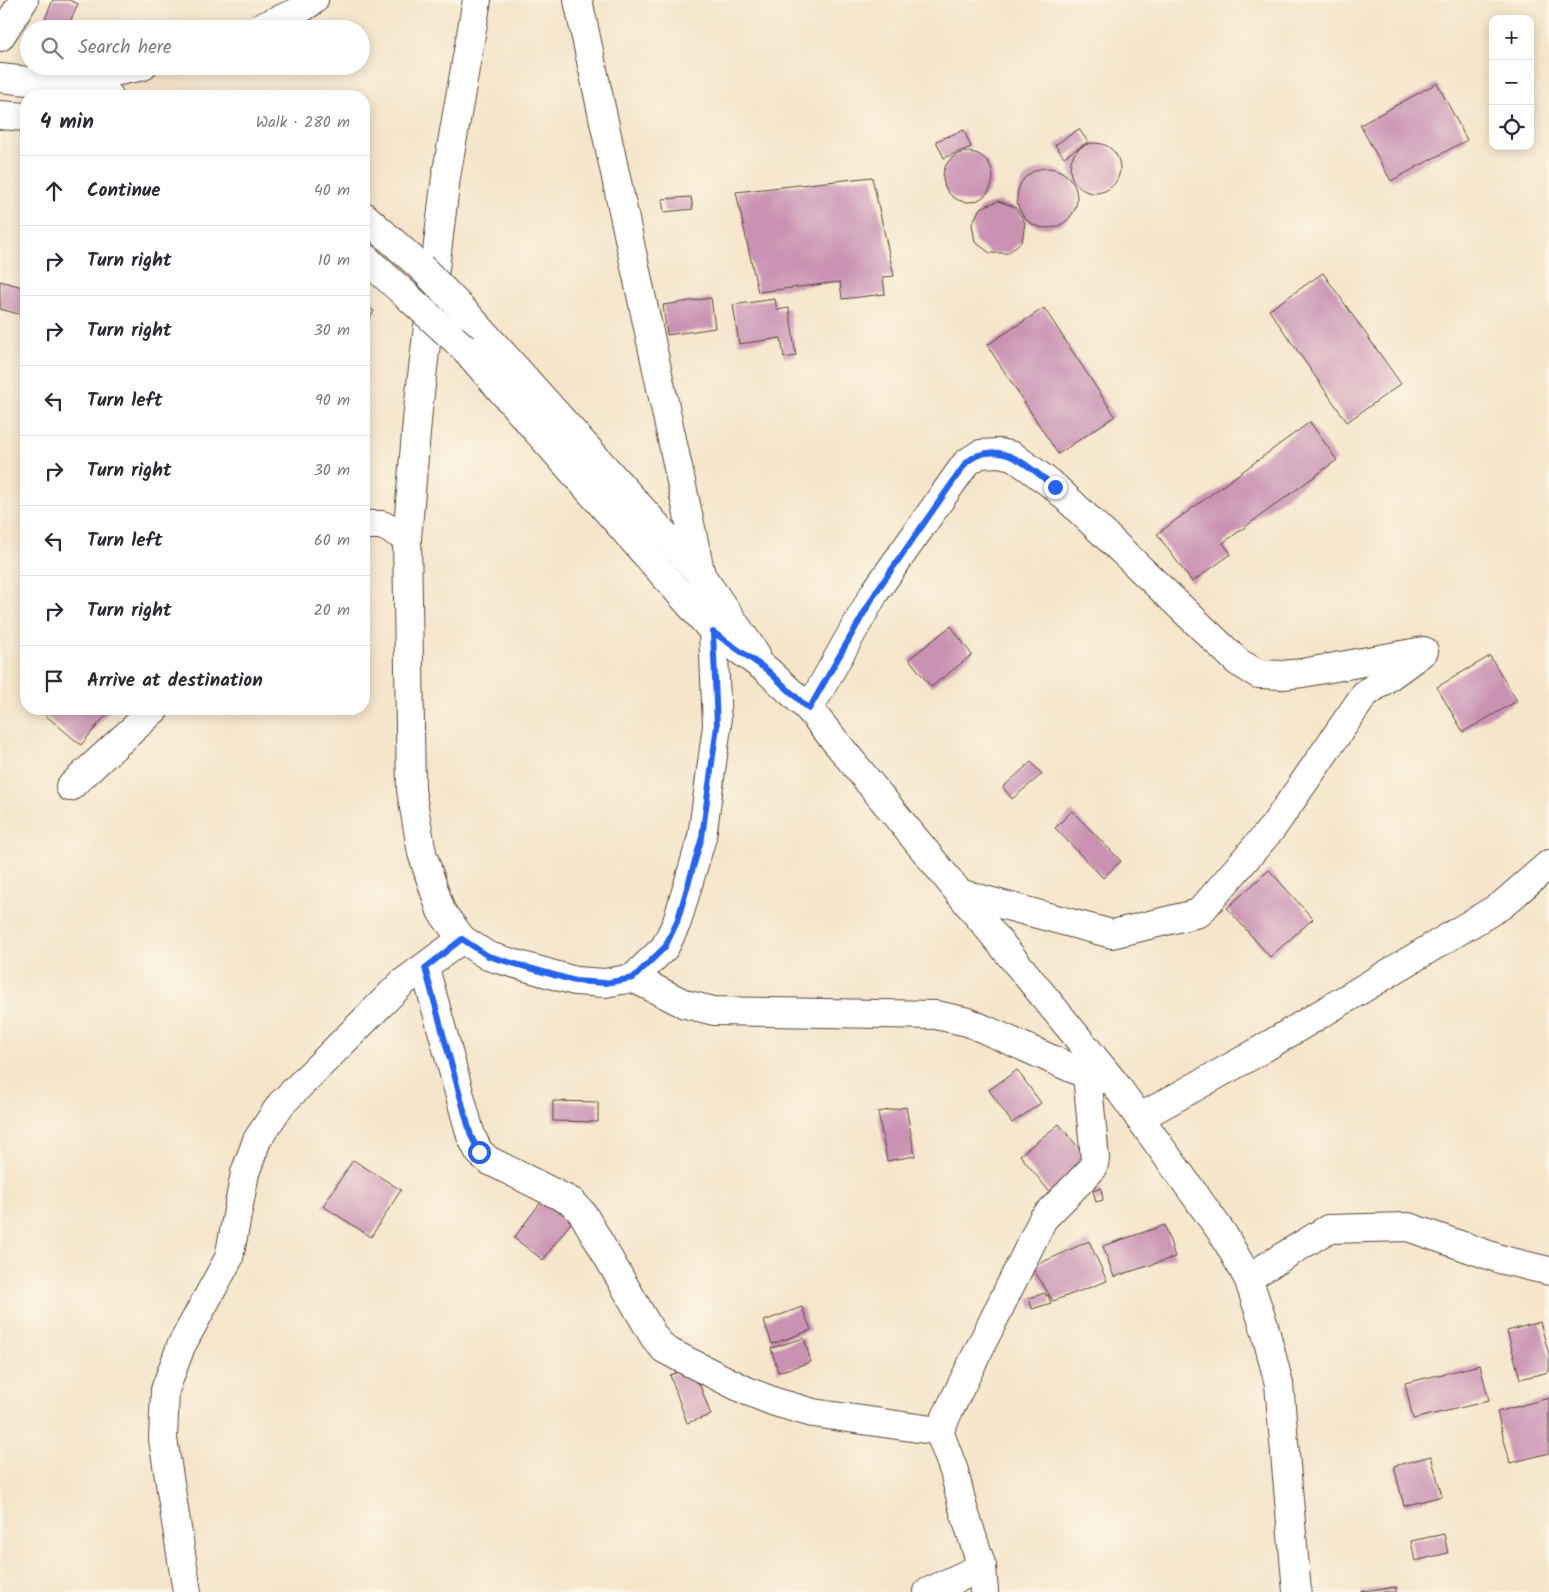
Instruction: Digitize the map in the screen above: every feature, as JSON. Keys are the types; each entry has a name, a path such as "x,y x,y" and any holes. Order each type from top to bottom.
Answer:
{"street":[{"path":"0,37 24,0"},
{"path":"278,20 295,13 314,0"},
{"path":"477,0 446,177 418,410 407,538 411,790 422,853 441,911 462,939 488,956 575,981 605,983 633,978 665,947 677,922 702,837 717,726 713,632 581,1"},
{"path":"57,84 100,75"},
{"path":"0,78 57,84 83,90"},
{"path":"0,115 20,117"},
{"path":"370,221 421,267 466,314 701,575 767,670"},
{"path":"370,262 464,348 713,632 767,670 809,709 959,893 1100,1078 1139,1118 1223,1234 1248,1278 1264,1326 1279,1384 1297,1592"},
{"path":"809,709 876,592 966,463 980,454 999,453 1013,456 1055,487 1238,662 1258,674 1283,675 1302,673 1424,652 1365,694 1273,827 1199,912 1112,934 959,893"},
{"path":"370,526 382,525 407,538"},
{"path":"70,787 148,715"},
{"path":"1139,1118 1249,1057 1502,905 1549,864"},
{"path":"187,1592 163,1439 165,1390 181,1346 228,1258 244,1173 257,1140 281,1104 401,984 462,939"},
{"path":"425,968 471,1136 479,1152 488,1160 572,1202 584,1214 654,1337 664,1349 747,1391 775,1402 813,1413 939,1432"},
{"path":"633,978 685,1004 714,1011 936,1015 968,1022 1100,1078"},
{"path":"928,1592 983,1579 954,1471 939,1432 1043,1220 1093,1168 1100,1078"},
{"path":"1248,1278 1328,1229 1408,1227 1503,1260 1549,1271"}],"building":[{"path":"53,0 69,0 78,4 71,20 44,20"},
{"path":"1437,83 1467,140 1391,181 1360,125"},
{"path":"1079,129 1088,142 1064,157 1055,145"},
{"path":"964,130 971,147 944,158 936,141"},
{"path":"1095,143 1109,147 1116,154 1120,168 1116,182 1109,189 1095,193 1081,189 1074,182 1070,168 1074,154 1081,147"},
{"path":"968,152 986,159 993,177 986,195 968,202 950,195 943,177 950,159"},
{"path":"1041,168 1053,168 1064,173 1072,181 1077,192 1075,210 1064,223 1053,228 1041,228 1030,223 1022,215 1017,204 1017,192 1022,181 1030,173"},
{"path":"872,177 894,276 883,277 885,294 842,299 840,282 758,292 736,192"},
{"path":"691,197 693,209 664,212 662,199"},
{"path":"998,201 1015,207 1025,223 1022,241 1008,253 990,253 975,242 972,224 980,208"},
{"path":"1323,273 1401,384 1347,422 1269,310"},
{"path":"0,281 20,286 20,314 0,309"},
{"path":"711,298 715,328 667,335 663,305"},
{"path":"775,299 777,310 789,308 796,356 784,358 781,338 739,344 733,305"},
{"path":"370,308 374,311 370,317"},
{"path":"1044,308 1115,416 1058,454 987,345"},
{"path":"1310,422 1337,460 1223,543 1231,554 1192,582 1157,534"},
{"path":"951,626 972,655 931,687 909,659"},
{"path":"1490,656 1517,701 1463,732 1437,687"},
{"path":"45,715 106,715 81,745"},
{"path":"1031,762 1042,774 1012,799 1003,787"},
{"path":"1072,811 1121,861 1103,878 1055,828"},
{"path":"1269,870 1313,919 1270,957 1227,908"},
{"path":"1017,1070 1041,1103 1012,1123 989,1090"},
{"path":"553,1101 598,1102 598,1122 553,1121"},
{"path":"906,1107 915,1156 887,1161 878,1112"},
{"path":"1059,1124 1091,1163 1052,1195 1020,1155"},
{"path":"353,1160 401,1190 371,1237 323,1206"},
{"path":"1101,1188 1103,1200 1096,1202 1093,1191"},
{"path":"546,1195 575,1217 543,1260 514,1238"},
{"path":"1165,1225 1175,1257 1114,1277 1103,1246"},
{"path":"1089,1241 1107,1281 1053,1301 1032,1267"},
{"path":"1045,1293 1046,1296 1048,1295 1051,1303 1032,1309 1029,1298"},
{"path":"802,1307 811,1330 772,1344 764,1321"},
{"path":"1540,1322 1549,1354 1549,1372 1520,1379 1507,1331"},
{"path":"804,1338 811,1362 778,1372 771,1348"},
{"path":"1480,1365 1489,1401 1413,1419 1405,1383"},
{"path":"693,1367 711,1415 687,1423 670,1375"},
{"path":"1549,1398 1549,1453 1510,1463 1497,1412"},
{"path":"1431,1456 1442,1496 1404,1506 1394,1466"},
{"path":"1444,1534 1448,1553 1415,1561 1411,1541"},
{"path":"1396,1587 1396,1592 1361,1592 1361,1591"}],"route":[{"path":"479,1152 471,1136 425,968 462,939 488,956 575,981 605,983 633,978 665,947 677,922 702,837 717,726 713,632 767,670 809,709 876,592 907,544 966,463 980,454 999,453 1013,456 1055,487"}]}
